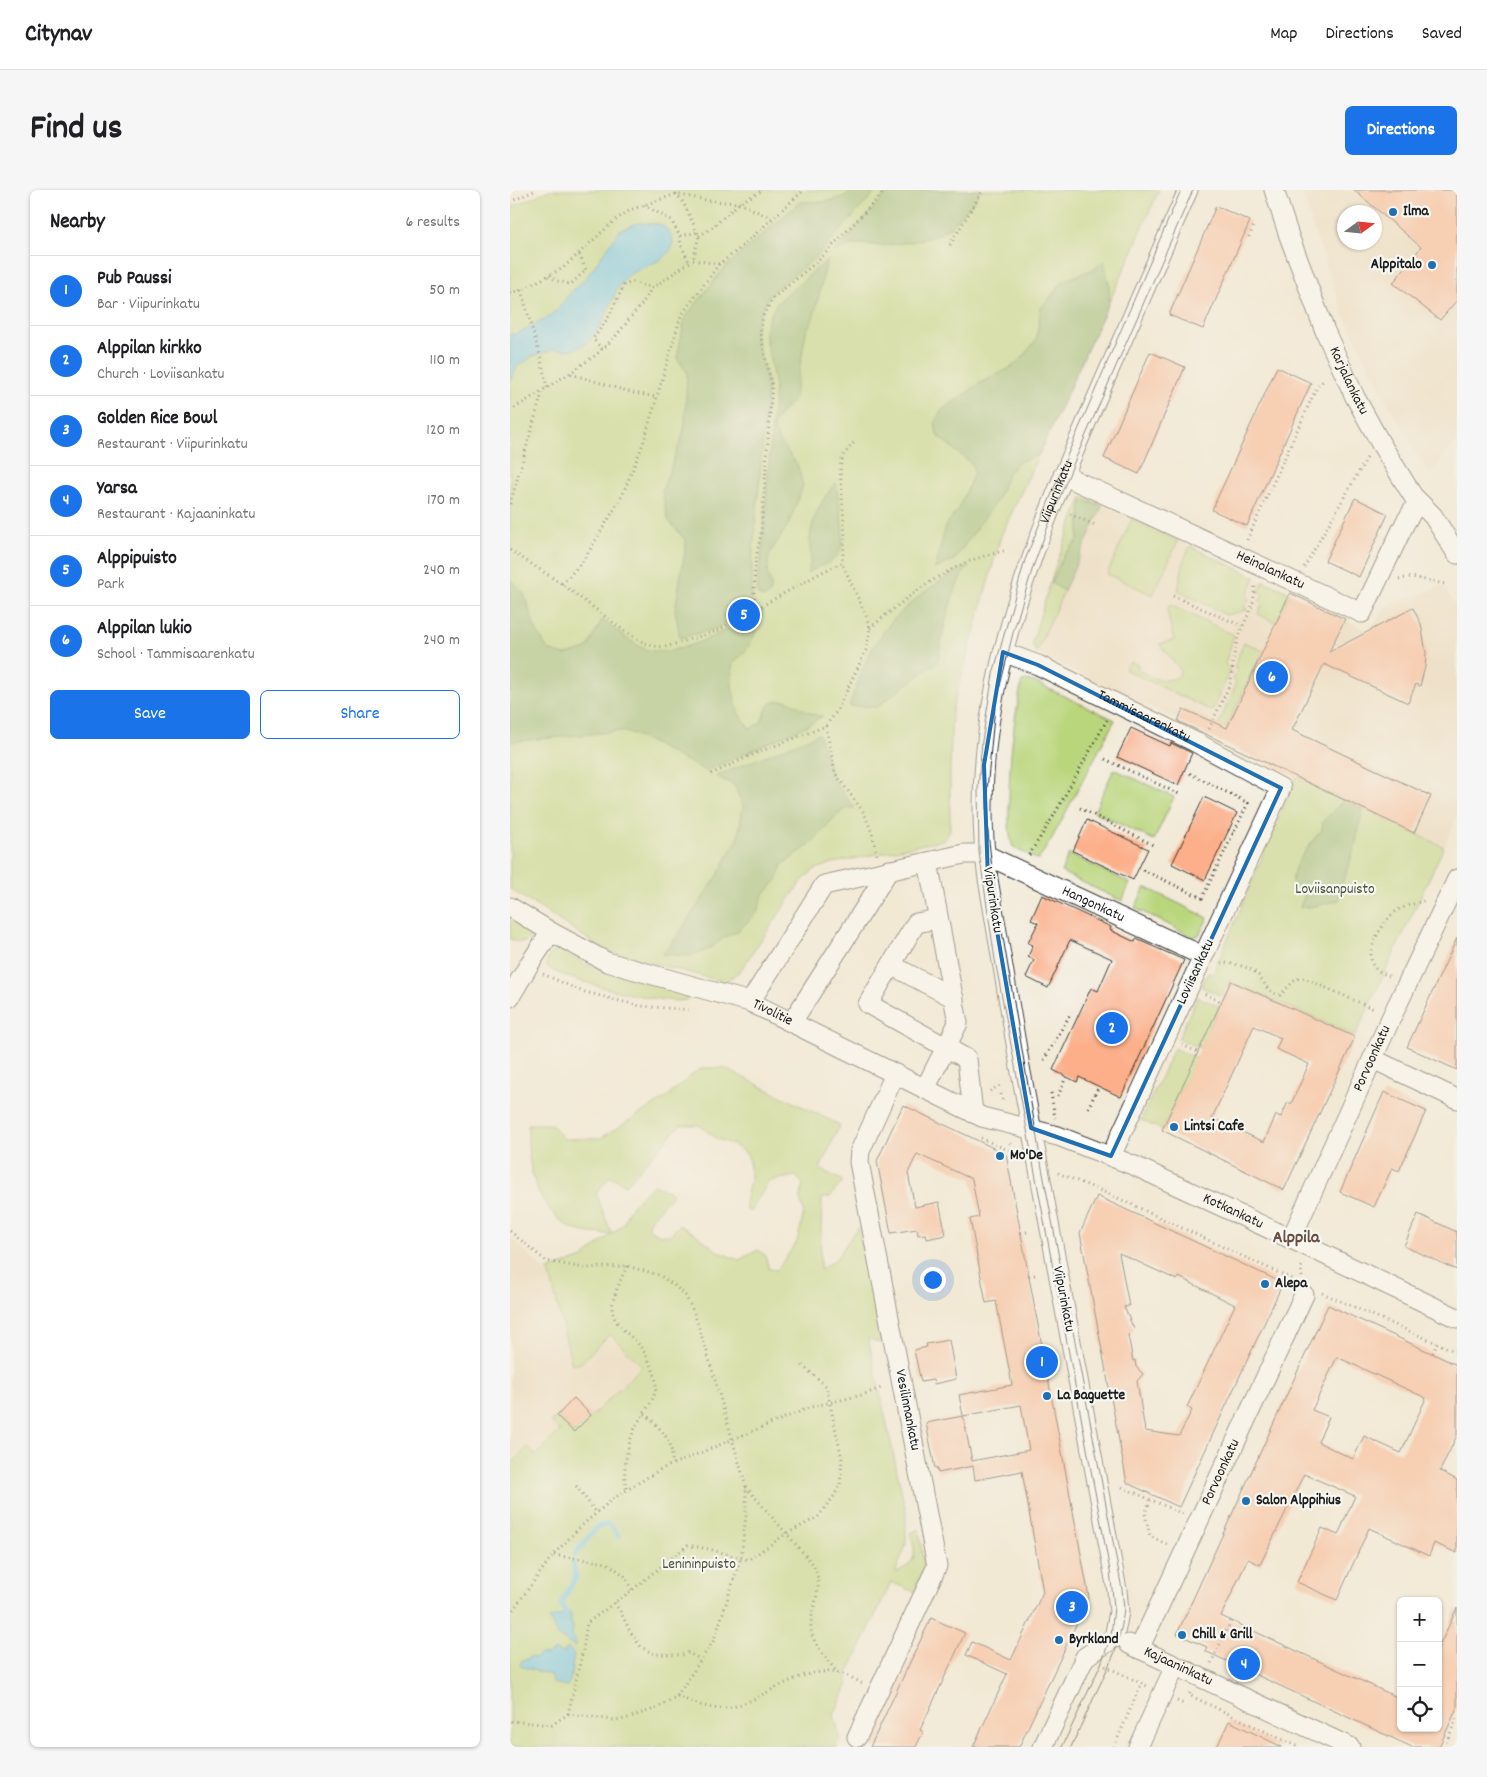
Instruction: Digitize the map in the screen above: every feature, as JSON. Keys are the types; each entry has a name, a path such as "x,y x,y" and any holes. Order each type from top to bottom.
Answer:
{"street":[{"name":"Viipurinkatu","path":"1114,1638 1119,1612 1117,1590 1031,1128 984,854 984,765 992,704 1003,652 1030,560 1063,476 1188,190"},
{"name":"Karjalankatu","path":"1274,190 1289,236 1325,331 1355,397 1381,444 1418,502 1433,516 1457,554"},
{"name":"Heinolankatu","path":"1063,476 1362,613 1405,523 1418,502"},
{"name":"Tammisaarenkatu","path":"1003,652 1079,679 1117,705 1202,746 1281,788"},
{"name":"Loviisankatu","path":"1110,1156 1281,788"},
{"path":"750,1002 824,885 883,864 928,862 964,854 984,854"},
{"name":"Hangonkatu","path":"984,854 1203,956"},
{"path":"925,1089 958,1023 928,862"},
{"path":"792,1022 883,864"},
{"name":"Porvoonkatu","path":"1290,1239 1391,1018 1457,880"},
{"name":"Tivolitie","path":"510,907 551,932 607,962 750,1002 973,1113 1006,1124 1031,1128"},
{"path":"938,919 916,923 868,1004 947,1046 967,1059 973,1113"},
{"path":"510,997 551,932"},
{"path":"891,965 954,998"},
{"path":"1373,1059 1457,1098"},
{"name":"Vesilinnankatu","path":"857,1737 937,1566 859,1162 860,1151 895,1074"},
{"name":"Kotkankatu","path":"1031,1128 1058,1136 1135,1166 1457,1318"},
{"name":"Porvoonkatu","path":"1139,1649 1306,1289"},
{"path":"1043,1747 1085,1656 1114,1638"},
{"name":"Kajaaninkatu","path":"1114,1638 1350,1747"},
{"path":"1138,1747 1175,1666"}],"path":[{"path":"510,202 536,190"},
{"path":"510,293 522,290 563,268 614,221 630,210 676,194 680,190"},
{"path":"562,584 583,561 621,498 644,444 681,316 719,264 739,249 770,218 804,190"},
{"path":"759,607 754,592 755,564 762,533 772,386 760,333 763,316 772,298 819,260 884,190"},
{"path":"950,245 984,190"},
{"path":"680,236 698,234 714,226 739,204 760,191"},
{"path":"676,194 739,204 770,218"},
{"path":"510,411 570,373 602,349 615,337 652,288 691,261 698,234 683,202 676,194"},
{"path":"643,205 670,220 680,236 680,246 691,261 719,264"},
{"path":"1249,237 1254,224"},
{"path":"549,276 557,281 571,284 586,270 579,254"},
{"path":"602,349 592,339 608,318 624,285 632,282 652,288"},
{"path":"510,504 545,389 541,359 522,290"},
{"path":"570,373 633,393 658,397"},
{"path":"1245,546 1317,388 1323,381"},
{"path":"711,774 754,754 826,726 837,711 866,650 870,628 842,563 846,537 840,467 843,456 856,440"},
{"path":"1300,572 1366,458"},
{"path":"1070,514 1094,524"},
{"path":"510,550 562,584 623,630 644,643 665,647 717,631 824,570 842,563"},
{"path":"870,628 897,606 944,573 969,561 1007,550"},
{"path":"1394,581 1411,577 1445,584"},
{"path":"1202,746 1231,682 1234,655 1242,626 1253,604 1254,589"},
{"path":"1173,596 1242,626"},
{"path":"1026,860 1053,817 1117,705"},
{"path":"826,726 835,772 864,813 883,864"},
{"path":"1105,759 1179,794"},
{"path":"1143,870 1202,898 1234,833 1248,803 1189,773"},
{"path":"1080,808 1155,846"},
{"path":"1228,830 1234,833"},
{"path":"1213,862 1218,865"},
{"path":"1389,976 1376,969 1372,962 1370,954 1376,938 1384,923 1398,909 1424,901"},
{"path":"1228,962 1256,973 1268,990 1273,993 1280,994 1296,979 1304,978 1374,1009"},
{"path":"530,964 543,974 581,991 640,1006 692,1010"},
{"path":"1198,991 1221,1002"},
{"path":"1044,1060 1071,1012"},
{"path":"1174,1042 1198,1052"},
{"path":"1058,1096 1066,1077"},
{"path":"1088,1108 1099,1086"},
{"path":"1014,1158 1109,1194 1306,1289 1457,1352"},
{"path":"510,1231 546,1261 584,1268 627,1266 660,1275 674,1284 685,1295 694,1312 707,1352 746,1487 746,1515 742,1558 714,1640 677,1696 657,1708 625,1719 614,1720 568,1714 552,1725 510,1721"},
{"path":"1021,1233 1027,1232"},
{"path":"627,1266 612,1308 617,1322 639,1344 651,1367 656,1385 653,1400 637,1424 628,1451 625,1484 627,1490"},
{"path":"1029,1276 1035,1275"},
{"path":"1433,1353 1437,1343"},
{"path":"568,1714 583,1650 587,1623 688,1545 748,1560 786,1534 818,1517 834,1496 840,1485 842,1459 826,1386 802,1365"},
{"path":"510,1614 554,1555 596,1512 627,1490 673,1464 811,1407 862,1395 902,1382"},
{"path":"644,1414 655,1422 669,1442 673,1464"},
{"path":"576,1486 596,1512"},
{"path":"746,1487 812,1563 816,1571 819,1584 812,1622 812,1636 838,1673"},
{"path":"1122,1487 1183,1514"},
{"path":"1150,1500 1145,1514 1150,1536 1168,1545"},
{"path":"554,1555 607,1563 624,1575 632,1590"},
{"path":"614,1603 631,1634 641,1647 654,1654 688,1653 700,1659"},
{"path":"1217,1652 1231,1621"},
{"path":"1111,1669 1143,1685 1114,1747"},
{"path":"677,1696 712,1708 724,1708 749,1701 801,1676 819,1673 838,1673 878,1691"},
{"path":"1189,1695 1298,1747"},
{"path":"1444,1747 1457,1718"}],"highlighted area":[{"path":"1003,652 1038,665 1281,788 1111,1156 1031,1128 988,879 984,765"}],"shaded area":[{"path":"1301,190 1457,190 1457,441 1429,476 1362,354 1342,310"},
{"path":"1103,505 1369,631 1385,606 1443,586 1457,608 1457,818 1444,847 1036,653"},
{"path":"510,1236 642,1366 594,1413 510,1502"}],"green space":[{"path":"549,190 1159,190 1001,536 952,710 950,830 944,840 829,864 814,870 801,882 740,971 725,982 607,951 510,889 510,208"},
{"path":"853,190 877,190 816,257 770,294 759,315 755,333 768,386 752,562 752,608 715,629 680,638 675,610 686,541 668,520 662,491 683,434 685,423 687,372 677,358 685,318 724,268 800,202 835,200"},
{"path":"887,190 980,190 975,200 951,226 938,235 911,242 879,246 866,244 850,245 834,252 881,200"},
{"path":"827,260 814,316 806,332 794,400 780,414 773,427 779,440 798,466 803,486 789,523 769,555 767,574 771,584 771,593 763,598 758,595 757,581 761,561 775,386 765,333 769,318 776,304"},
{"path":"1104,261 1109,284 1109,302 1039,455 1019,462 1008,473 997,500 954,560 935,569 946,525 959,508 974,473 973,465 937,435 935,421 942,410 980,383 1010,368 1021,359 1036,340 1041,308 1065,280 1094,269"},
{"path":"836,483 842,531 841,549 832,560 807,573 811,559 810,539 815,516 826,495"},
{"path":"1082,497 1103,505 1082,501 1078,540 1064,555 1052,582 1064,591 1036,653 1032,643 1056,564"},
{"path":"1082,501 1103,505 1064,591 1051,583 1064,555 1078,540"},
{"path":"1132,519 1178,541 1153,595 1107,574"},
{"path":"1190,546 1255,577 1244,608 1247,610 1226,615 1178,590 1184,560"},
{"path":"969,565 957,585 952,598 938,661 877,707 849,706 872,650 894,619 929,589"},
{"path":"510,579 524,594 535,628 548,650 565,655 587,649 602,620 638,645 648,650 660,651 675,650 707,639 763,610 761,621 749,647 732,665 732,687 738,713 750,729 761,722 768,706 777,701 790,702 811,714 823,716 806,726 706,771 634,734 620,731 510,742"},
{"path":"1264,581 1290,593 1276,623 1258,614 1263,594 1259,592"},
{"path":"1170,605 1234,635 1225,664 1230,670 1212,711 1126,670 1126,666 1131,662 1138,665 1138,669 1152,678 1168,680 1179,676 1180,669 1159,644 1174,640 1167,611"},
{"path":"1244,642 1263,651 1220,741 1213,736 1233,692 1236,681 1233,680 1237,670 1234,668"},
{"path":"1025,680 1034,682 1115,720 1051,840 1038,860 1013,847 1009,826 1012,743 1022,682"},
{"path":"819,734 833,780 855,808 846,808 831,821 812,843 782,865 777,880 763,895 757,913 738,931 725,937 705,951 689,956 662,954 670,946 717,877 738,839 743,806 734,785 716,776"},
{"path":"1114,769 1174,797 1154,840 1094,812"},
{"name":"Loviisanpuisto","path":"1296,777 1444,847 1355,1036 1231,981 1229,981 1222,996 1201,987 1208,973 1213,974"},
{"path":"1344,800 1363,809 1355,846 1339,900 1311,907 1300,907 1304,897 1301,888 1295,888 1292,882 1294,870 1306,849 1322,830 1323,821"},
{"path":"1069,854 1130,883 1122,901 1061,872"},
{"path":"1145,887 1208,918 1199,935 1193,937 1135,908"},
{"path":"510,915 532,931 532,935 526,942 510,939"},
{"path":"559,949 564,950 586,965 691,996 685,1000 675,1001 657,999 612,990 568,977 546,965 551,955"},
{"path":"1197,997 1219,1006 1201,1048 1178,1039"},
{"path":"1174,1048 1196,1058 1162,1130 1141,1120"},
{"name":"Lenininpuisto","path":"702,1068 724,1068 840,1125 820,1169 843,1181 830,1197 822,1198 820,1270 836,1259 858,1227 882,1344 868,1338 906,1512 906,1545 895,1573 911,1561 914,1547 910,1533 919,1529 924,1567 914,1592 891,1582 848,1674 848,1684 834,1715 841,1740 836,1742 837,1747 510,1747 510,1465 528,1447 536,1455 560,1431 551,1422 557,1416 575,1433 642,1366 610,1334 581,1363 572,1365 550,1274 547,1270 583,1258 611,1234 573,1229 550,1210 537,1188 533,1176 528,1151 528,1124 551,1124 564,1139 601,1138 667,1097 685,1080","holes":["680,1125 699,1125 717,1139 734,1145 748,1155 751,1176 745,1202 746,1210 750,1212 769,1181 796,1176 803,1184 800,1199 804,1212 797,1242 777,1270 769,1269 765,1255 758,1250 739,1260 719,1252 694,1233 679,1225 670,1235 661,1235 650,1230 648,1223 673,1193 654,1185 628,1211 624,1223 612,1234 596,1194 610,1176 626,1185"]}],"water":[{"path":"637,223 660,224 669,231 673,241 671,250 662,259 628,275 617,289 604,319 589,342 572,350 555,349 533,356 517,367 510,383 510,334 515,334 546,319 558,309 570,293 586,278 620,230"},
{"path":"567,1611 571,1613 572,1637 575,1639 575,1647 557,1635 550,1620 550,1618 566,1614"},
{"path":"568,1648 574,1654 570,1681 567,1686 553,1683 550,1675 520,1666 522,1660 528,1659 530,1656 535,1658 540,1654 547,1655 555,1650 564,1653"}],"building":[{"name":"Alppitalo","path":"1354,190 1457,190 1457,300 1440,320 1393,283 1421,247 1382,214 1382,205 1372,205"},
{"path":"1216,206 1250,221 1203,329 1169,315"},
{"path":"1150,352 1185,367 1139,474 1104,458"},
{"path":"1277,367 1311,383 1247,526 1212,510"},
{"path":"1355,498 1388,514 1359,577 1325,561"},
{"path":"1290,593 1345,619 1329,652 1413,608 1421,624 1426,653 1425,667 1420,686 1416,684 1408,703 1324,664 1292,730 1431,796 1414,833 1178,721 1183,709 1227,728"},
{"path":"1131,728 1170,746 1171,743 1192,753 1178,785 1117,757"},
{"path":"1204,797 1237,813 1205,880 1172,864"},
{"path":"1087,820 1148,849 1133,880 1073,851"},
{"path":"1042,895 1111,927 1110,930 1135,942 1136,939 1184,960 1121,1097 1079,1077 1077,1082 1053,1070 1091,988 1098,991 1112,959 1070,940 1048,988 1026,977 1034,960 1028,957 1033,945 1028,943 1038,923 1031,920"},
{"path":"1457,938 1457,1070 1407,1047"},
{"path":"1231,981 1355,1037 1284,1190 1162,1130","holes":["1254,1026 1281,1038 1276,1049 1309,1064 1291,1104 1288,1102 1281,1117 1276,1115 1264,1142 1212,1118"]},
{"path":"1384,1092 1426,1111 1399,1171 1392,1168 1374,1207 1340,1192"},
{"path":"903,1105 1006,1154 1089,1597 1019,1747 973,1747 1007,1674 966,1655 972,1642 1011,1660 1043,1592 1022,1471 975,1480 973,1466 938,1473 937,1468 935,1468 926,1423 963,1416 959,1395 1012,1385 996,1301 986,1303 970,1219 979,1217 972,1179 917,1154 908,1173 915,1207 939,1202 946,1235 927,1239 926,1234 918,1235 917,1229 891,1233 877,1161","holes":["1021,1405 1029,1450 972,1461 963,1416"]},
{"path":"1097,1196 1283,1283 1179,1507 1127,1483 1080,1233","holes":["1119,1253 1177,1280 1179,1277 1235,1305 1187,1407 1192,1410 1179,1436 1145,1431 1137,1381 1143,1374 1136,1367 1135,1360 1133,1361 1128,1335 1134,1329 1124,1307 1129,1306"]},
{"path":"1418,1214 1457,1232 1457,1270 1404,1246"},
{"path":"1328,1305 1457,1365 1457,1435 1440,1471 1457,1480 1457,1553 1434,1543 1429,1556 1369,1528 1337,1600 1297,1582 1322,1528 1338,1535 1355,1496 1304,1474 1260,1565 1248,1559 1221,1616 1397,1697 1397,1732 1442,1732 1442,1640 1457,1608 1457,1708 1439,1747 1412,1747 1205,1651 1207,1647 1177,1634","holes":["1337,1357 1426,1398 1401,1453 1364,1436 1353,1459 1318,1442 1329,1417 1312,1410"]},
{"path":"949,1340 956,1379 934,1384 933,1380 921,1382 914,1350 927,1347 926,1344"},
{"path":"574,1398 591,1415 574,1432 557,1416"},
{"path":"931,1618 965,1633 920,1730 923,1732 916,1747 870,1747"},
{"path":"1229,1721 1282,1747 1217,1747"}],"waterway":[{"path":"575,1555 597,1527 608,1524 619,1537"},
{"path":"566,1614 561,1603 576,1577 573,1563"}],"tram line":[{"path":"1062,1747 1101,1664 1111,1636 1114,1607 1110,1571 995,960 979,852 978,789 982,741 993,674 1025,560 1067,456 1181,190"},
{"path":"1071,1747 1115,1652 1124,1608 1122,1589 1042,1168 993,878 987,823 987,790 995,706 1013,633 1033,567 1075,460 1193,190"}],"place":[{"name":"Ilma","path":"1393,212"},
{"name":"Alppitalo","path":"1432,265"},
{"name":"Alppipuisto","path":"744,615"},
{"name":"Alppilan lukio","path":"1272,677"},
{"name":"Alppilan kirkko","path":"1112,1028"},
{"name":"Lintsi Cafe","path":"1174,1127"},
{"name":"Mo'De","path":"1000,1156"},
{"name":"Alepa","path":"1265,1284"},
{"name":"Pub Paussi","path":"1042,1362"},
{"name":"La Baguette","path":"1047,1396"},
{"name":"Salon Alppihius","path":"1246,1501"},
{"name":"Golden Rice Bowl","path":"1072,1607"},
{"name":"Chill & Grill","path":"1182,1635"},
{"name":"Byrkland","path":"1059,1640"},
{"name":"Yarsa","path":"1244,1664"}],"district":[{"name":"Alppila","path":"1296,1238"}]}
